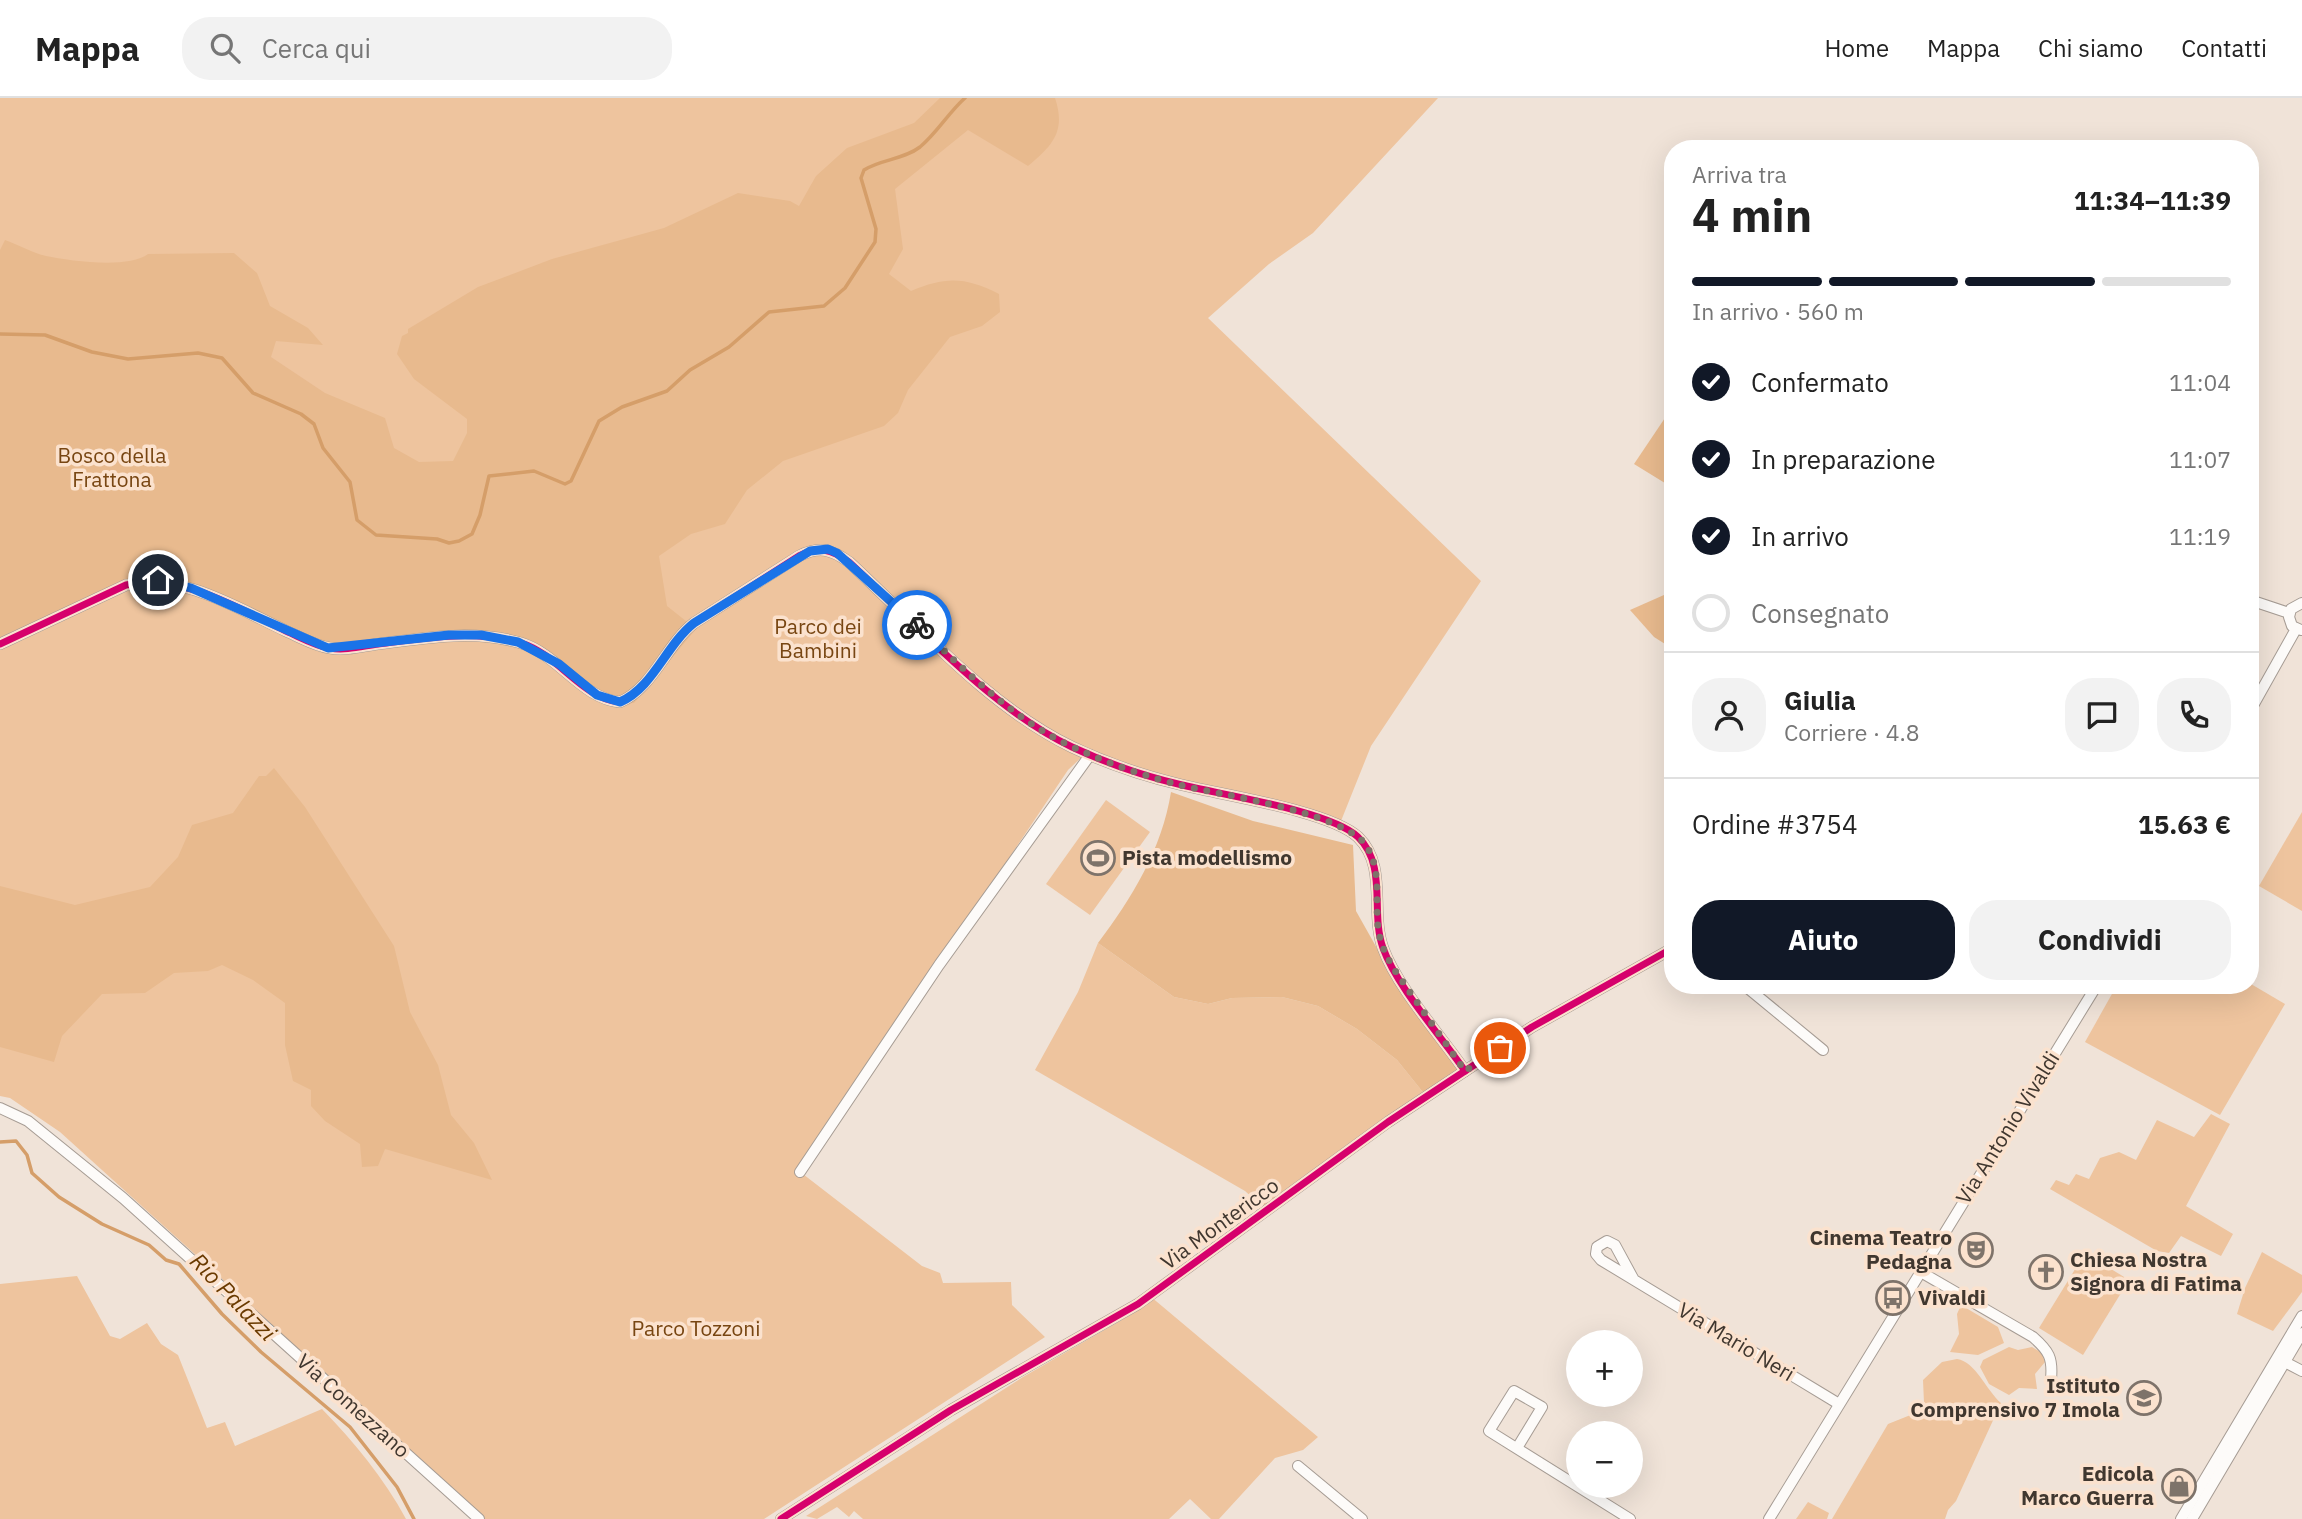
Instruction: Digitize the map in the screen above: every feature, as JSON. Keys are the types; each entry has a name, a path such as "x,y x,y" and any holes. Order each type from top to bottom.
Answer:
{"street":[{"path":"0,644 126,585 148,580 166,581 191,588 328,648 449,635 481,635 518,642 559,664 597,695 620,702 635,694 682,632 694,623 799,556 810,551 828,549 849,562 1020,718 1090,755 1178,784 1298,813 1344,828 1355,835 1373,858 1378,930 1388,960 1465,1071"},
{"path":"2259,603 2289,613"},
{"path":"2259,696 2299,629 2290,622 2289,613 2294,606 2302,603"},
{"path":"800,1172 939,965 1090,755"},
{"name":"Via Montericco","path":"781,1519 951,1410 1138,1304 1388,1122 1532,1027 1664,953"},
{"path":"1755,994 1823,1050"},
{"name":"Via Antonio Vivaldi","path":"1769,1519 2091,994"},
{"name":"Via Comezzano","path":"0,1108 28,1121 122,1198 479,1519"},
{"path":"1919,1271 2034,1336 2049,1351 2053,1360 2051,1379"},
{"name":"Via Mario Neri","path":"1634,1280 1839,1405"},
{"path":"2192,1519 2282,1360 2302,1316"},
{"path":"2181,1519 2302,1333"},
{"path":"2282,1360 2302,1371"},
{"path":"1517,1448 1542,1408 1514,1391 1489,1431 1630,1519"},
{"path":"1298,1466 1362,1519"}],"green space":[{"name":"Bosco della Frattona","path":"0,98 1438,98 1313,233 1269,264 1208,318 1481,581 1371,746 1339,826 1086,753 1068,770 799,1171 922,1266 940,1273 943,1283 1011,1282 1012,1305 1045,1337 764,1519 484,1519 395,1444 218,1275 60,1132 10,1098 0,1096"},
{"path":"940,98 1055,98 1059,120 1055,136 1028,166 968,130 895,189 903,249 889,274 911,291 946,281 976,284 999,294 1000,312 982,326 950,337 908,390 898,413 884,426 783,461 747,490 725,524 691,534 659,556 667,606 696,629 634,703 614,704 520,647 468,638 360,651 293,639 201,596 165,585 138,586 0,647 0,250 5,240 46,256 114,263 139,259 148,254 234,253 257,273 270,306 308,328 323,345 276,341 271,357 325,393 385,418 394,448 419,462 453,461 467,433 467,419 414,379 397,354 402,336 408,333 408,329 478,287 552,259 664,228 738,193 790,201 799,206 816,176 847,148 914,123"},
{"path":"1664,419 1664,482 1634,464"},
{"path":"1664,595 1664,643 1654,637 1630,610"},
{"path":"274,768 305,807 394,946 410,1012 438,1065 451,1115 474,1143 492,1180 385,1149 378,1166 362,1167 360,1144 325,1121 311,1106 311,1090 293,1081 285,1045 285,1003 253,980 222,965 208,971 174,973 145,993 102,994 62,1036 54,1062 0,1047 0,886 75,905 150,887 178,857 192,825 233,813 259,776 266,776"},
{"path":"1171,792 1253,821 1353,845 1356,911 1401,991 1465,1076 1426,1096 1397,1060 1357,1029 1318,1006 1282,997 1232,998 1208,1004 1174,997 1098,943 1144,872 1161,833"},
{"name":"Pista modellismo","path":"1106,800 1150,832 1090,915 1046,884"},
{"path":"2302,812 2302,911 2259,886"},
{"path":"1098,943 1174,997 1208,1004 1232,998 1282,997 1318,1006 1357,1029 1397,1060 1426,1096 1265,1209 1245,1191 1035,1070 1078,992"},
{"path":"2259,989 2285,1004 2220,1115 2085,1042 2112,994 2259,994"},
{"path":"2211,1114 2230,1124 2186,1206 2233,1234 2221,1256 2181,1236 2169,1253 2157,1251 2050,1189 2056,1180 2069,1185 2076,1174 2089,1179 2100,1158 2119,1152 2136,1160 2157,1120 2194,1137"},
{"path":"2262,1252 2302,1275 2302,1292 2273,1331 2237,1314 2245,1288"},
{"path":"2085,1253 2129,1280 2083,1355 2039,1328"},
{"path":"77,1276 110,1336 120,1339 147,1323 161,1344 178,1355 207,1428 225,1422 235,1446 322,1409 368,1461 406,1519 0,1519 0,1284"},
{"path":"1150,1296 1318,1437 1303,1450 1275,1458 1219,1519 1211,1519 1190,1499 1169,1519 863,1519 854,1511 849,1517 837,1507 817,1519 806,1516 1023,1377 1132,1314"},
{"path":"1961,1305 1998,1327 2004,1343 1978,1355 1950,1352 1959,1334 1957,1314"},
{"path":"2009,1347 2018,1350 2032,1347 2042,1353 2045,1362 2035,1374 2037,1389 2019,1388 2009,1395 1989,1384 1980,1367 1983,1360"},
{"path":"1957,1359 1970,1365 2001,1403 1945,1519 1832,1519 1888,1424 1918,1412 1924,1403 1923,1380 1942,1362"},
{"path":"1808,1502 1829,1513 1827,1519 1796,1519"}],"waterway":[{"path":"0,334 45,335 92,352 128,359 198,353 222,358 253,393 301,414 314,424 323,448 350,482 357,520 376,535 437,539 449,543 459,541 472,534 480,515 489,476 534,471 565,484 571,481 599,421 622,407 667,391 690,370 729,347 769,312 824,306 845,288 875,242 876,229 861,178 864,170 920,147 965,98"},
{"name":"Rio Palazzi","path":"0,1142 16,1141 27,1155 32,1173 59,1197 102,1224 149,1245 166,1260 179,1264 222,1314 261,1352 350,1427 397,1487 414,1519"}],"cycle path":[{"path":"0,644 126,585 167,584 208,594 308,641 330,648 348,649 449,636 485,636 521,643 547,656 594,693 620,702 642,687 675,643 694,623 799,556 825,550 849,562 983,688 1042,730 1072,747 1154,778 1324,819 1358,837 1367,849 1376,875 1379,934 1383,948 1398,979 1465,1071"},
{"path":"781,1519 951,1410 1138,1304 1388,1122 1532,1027 1664,953"}],"way so far":[{"path":"917,625 1020,718 1072,747 1145,775 1333,823 1355,835 1373,858 1378,930 1388,960 1398,975 1465,1071 1500,1048"}],"place":[{"name":"Pista modellismo","path":"1098,858"},
{"name":"Cinema Teatro Pedagna","path":"1976,1250"},
{"name":"Chiesa Nostra Signora di Fatima","path":"2046,1272"},
{"name":"Vivaldi","path":"1893,1298"},
{"name":"Istituto Comprensivo 7 Imola","path":"2144,1398"},
{"name":"Edicola Marco Guerra","path":"2179,1486"}],"route":[{"path":"158,580 191,588 328,648 464,634 518,642 559,664 597,695 620,702 635,694 643,685 682,632 763,577 810,551 828,549 837,553 917,625"}],"park label":[{"name":"Parco dei Bambini","path":"818,639"},
{"name":"Parco Tozzoni","path":"696,1329"}]}
